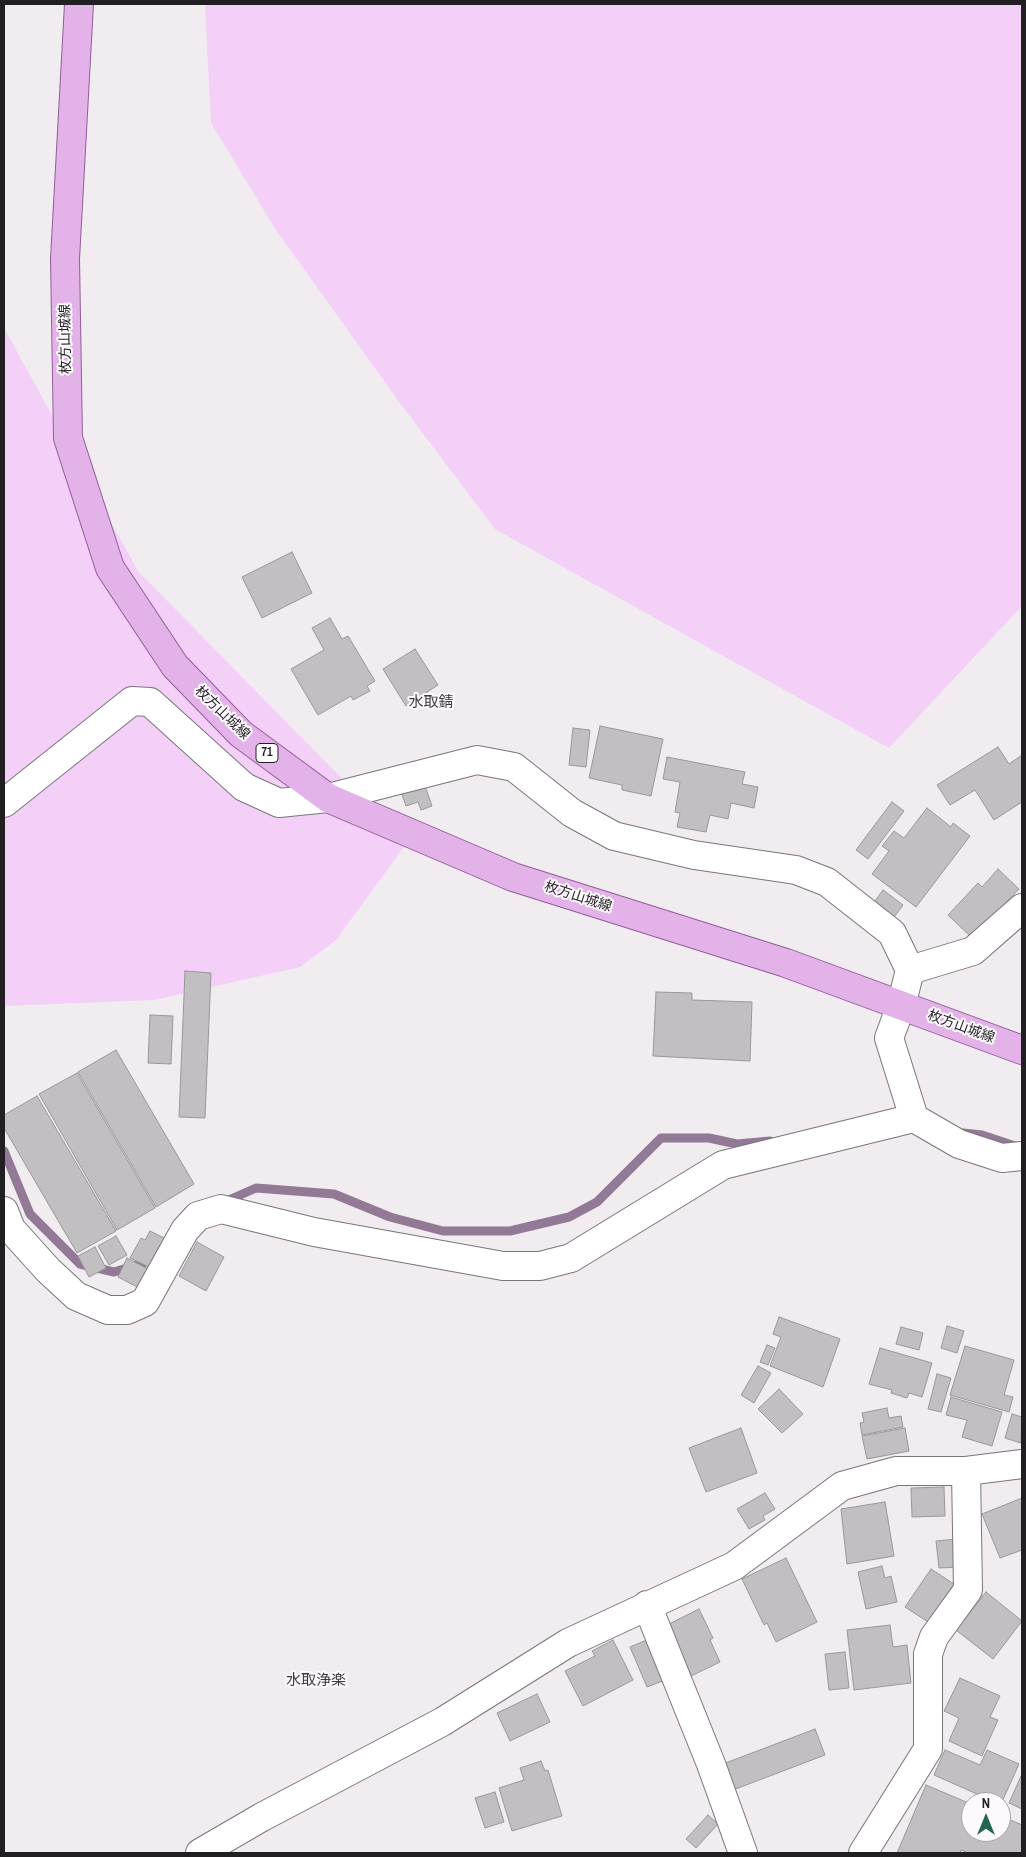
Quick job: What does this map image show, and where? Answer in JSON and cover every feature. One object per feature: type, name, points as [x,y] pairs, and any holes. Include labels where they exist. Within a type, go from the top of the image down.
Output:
[{"type":"main road","name":"枚方山城線","points":[[79,4],[65,259],[68,438],[110,568],[175,666],[241,734],[328,798],[513,877],[786,963],[1022,1050]]},
{"type":"street","points":[[4,803],[132,701],[150,702],[244,787],[279,803],[328,798],[477,760],[514,766],[572,813],[614,836],[694,855],[796,870],[827,882],[892,933],[910,970],[901,1006],[890,1038],[914,1118],[959,1144],[1002,1158],[1022,1156]]},
{"type":"street","points":[[910,970],[973,952],[1022,908]]},
{"type":"street","points":[[4,1211],[11,1229],[48,1270],[76,1296],[108,1310],[127,1310],[145,1302],[185,1230],[198,1216],[221,1209],[314,1232],[502,1266],[540,1266],[571,1258],[723,1165],[914,1118]]},
{"type":"street","points":[[200,1853],[262,1817],[442,1722],[568,1643],[646,1605],[734,1566],[842,1486],[896,1470],[966,1470],[1022,1464]]},
{"type":"street","points":[[862,1853],[928,1749],[928,1654],[934,1637],[968,1590],[966,1470]]},
{"type":"street","points":[[646,1605],[711,1764],[743,1853]]},
{"type":"shaded area","points":[[205,4],[1022,4],[1022,606],[889,748],[495,529],[397,399],[276,230],[211,123]]},
{"type":"shaded area","points":[[4,328],[138,571],[406,844],[336,940],[300,967],[154,1000],[4,1006]]},
{"type":"building","points":[[292,552],[312,593],[262,618],[242,577]]},
{"type":"building","points":[[330,618],[342,639],[348,636],[375,681],[367,686],[370,691],[353,700],[351,696],[318,715],[291,669],[324,650],[312,628]]},
{"type":"building","points":[[415,649],[438,685],[406,706],[383,669]]},
{"type":"building","points":[[600,726],[663,739],[651,796],[622,790],[622,785],[589,778]]},
{"type":"building","points":[[573,728],[590,730],[586,767],[569,765]]},
{"type":"building","points":[[998,747],[1009,764],[1022,755],[1022,802],[994,820],[975,790],[950,805],[937,785]]},
{"type":"building","points":[[667,757],[745,772],[742,784],[758,787],[754,808],[731,803],[728,819],[710,815],[706,832],[677,827],[680,813],[675,812],[680,782],[663,779]]},
{"type":"building","points":[[424,783],[432,806],[421,810],[418,802],[406,806],[401,792]]},
{"type":"building","points":[[892,802],[904,811],[868,859],[856,850]]},
{"type":"building","points":[[927,808],[951,827],[953,823],[970,836],[916,907],[872,874],[889,851],[882,846],[894,831],[904,838]]},
{"type":"building","points":[[998,869],[1019,889],[972,938],[948,915],[978,883],[982,887]]},
{"type":"building","points":[[883,890],[903,905],[892,920],[872,905]]},
{"type":"building","points":[[185,971],[211,973],[205,1118],[179,1117]]},
{"type":"building","points":[[656,992],[692,993],[692,1000],[752,1002],[750,1061],[653,1056]]},
{"type":"building","points":[[150,1015],[173,1016],[171,1064],[148,1063]]},
{"type":"building","points":[[116,1050],[194,1184],[156,1207],[78,1072]]},
{"type":"building","points":[[77,1073],[155,1208],[117,1230],[39,1094]]},
{"type":"building","points":[[37,1096],[116,1231],[77,1253],[4,1128],[4,1115]]},
{"type":"building","points":[[150,1231],[166,1239],[151,1268],[130,1258],[141,1238],[145,1240]]},
{"type":"building","points":[[116,1236],[127,1255],[109,1265],[98,1246]]},
{"type":"building","points":[[197,1242],[224,1257],[206,1291],[179,1276]]},
{"type":"building","points":[[95,1247],[106,1268],[89,1277],[78,1256]]},
{"type":"building","points":[[127,1258],[148,1269],[139,1288],[118,1277]]},
{"type":"building","points":[[779,1317],[840,1339],[823,1387],[770,1366],[781,1337],[773,1334]]},
{"type":"building","points":[[947,1326],[964,1331],[957,1353],[941,1348]]},
{"type":"building","points":[[901,1327],[923,1333],[919,1350],[896,1344]]},
{"type":"building","points":[[767,1345],[775,1348],[768,1365],[760,1362]]},
{"type":"building","points":[[965,1346],[1014,1360],[1004,1395],[1013,1397],[1009,1412],[950,1395]]},
{"type":"building","points":[[880,1348],[932,1363],[922,1397],[909,1393],[907,1398],[891,1393],[892,1390],[869,1384]]},
{"type":"building","points":[[758,1366],[771,1373],[754,1403],[741,1395]]},
{"type":"building","points":[[937,1374],[951,1378],[941,1412],[928,1409]]},
{"type":"building","points":[[779,1389],[803,1414],[782,1433],[758,1409]]},
{"type":"building","points":[[951,1397],[1002,1412],[992,1446],[962,1437],[967,1420],[946,1415]]},
{"type":"building","points":[[887,1408],[889,1418],[901,1416],[903,1427],[862,1435],[860,1423],[864,1422],[862,1413]]},
{"type":"building","points":[[1012,1414],[1022,1417],[1021,1443],[1005,1438]]},
{"type":"building","points":[[741,1428],[757,1473],[706,1492],[689,1448]]},
{"type":"building","points":[[905,1428],[909,1451],[867,1459],[862,1436]]},
{"type":"building","points":[[944,1487],[945,1516],[912,1517],[911,1488]]},
{"type":"building","points":[[765,1493],[775,1509],[763,1516],[765,1520],[749,1529],[737,1509]]},
{"type":"building","points":[[1022,1498],[1022,1550],[1000,1558],[982,1514]]},
{"type":"building","points":[[885,1502],[894,1556],[847,1564],[841,1509]]},
{"type":"building","points":[[957,1539],[959,1567],[939,1568],[936,1541]]},
{"type":"building","points":[[786,1558],[817,1622],[776,1642],[767,1623],[764,1625],[742,1579]]},
{"type":"building","points":[[882,1566],[885,1578],[891,1576],[897,1602],[866,1609],[858,1572]]},
{"type":"building","points":[[931,1569],[954,1584],[928,1622],[905,1607]]},
{"type":"building","points":[[986,1592],[1022,1621],[993,1659],[956,1630]]},
{"type":"building","points":[[699,1609],[713,1638],[710,1640],[720,1662],[691,1676],[667,1625]]},
{"type":"building","points":[[890,1625],[893,1647],[907,1645],[911,1683],[854,1690],[847,1630]]},
{"type":"building","points":[[649,1639],[665,1680],[647,1687],[630,1647]]},
{"type":"building","points":[[613,1640],[633,1680],[583,1706],[565,1671],[595,1656],[592,1651]]},
{"type":"building","points":[[845,1652],[849,1688],[829,1690],[825,1654]]},
{"type":"building","points":[[960,1678],[1000,1696],[990,1717],[998,1720],[982,1756],[949,1741],[959,1718],[944,1711]]},
{"type":"building","points":[[537,1694],[550,1722],[510,1741],[497,1713]]},
{"type":"building","points":[[815,1729],[825,1755],[733,1790],[723,1764]]},
{"type":"building","points":[[945,1750],[980,1765],[987,1750],[1019,1764],[1006,1792],[972,1792],[934,1775]]},
{"type":"building","points":[[541,1761],[545,1771],[548,1770],[562,1816],[512,1831],[499,1788],[524,1780],[520,1768]]},
{"type":"building","points":[[1022,1774],[1022,1809],[1011,1804],[1011,1799]]},
{"type":"building","points":[[926,1785],[961,1800],[961,1842],[1011,1842],[1011,1820],[1022,1825],[1022,1853],[969,1853],[961,1850],[960,1853],[897,1853]]},
{"type":"building","points":[[495,1792],[504,1822],[485,1828],[475,1798]]},
{"type":"building","points":[[708,1815],[718,1824],[696,1848],[686,1839]]},
{"type":"waterway","points":[[963,1133],[982,1135],[1018,1147]]},
{"type":"waterway","points":[[222,1203],[256,1188],[334,1194],[390,1217],[443,1231],[510,1231],[569,1217],[597,1202],[661,1138],[709,1138],[737,1144],[770,1141]]},
{"type":"waterway","points":[[4,1151],[30,1214],[80,1264],[114,1272],[153,1260]]},
{"type":"district","name":"水取錆","points":[[431,703]]},
{"type":"district","name":"水取浄楽","points":[[316,1681]]}]
